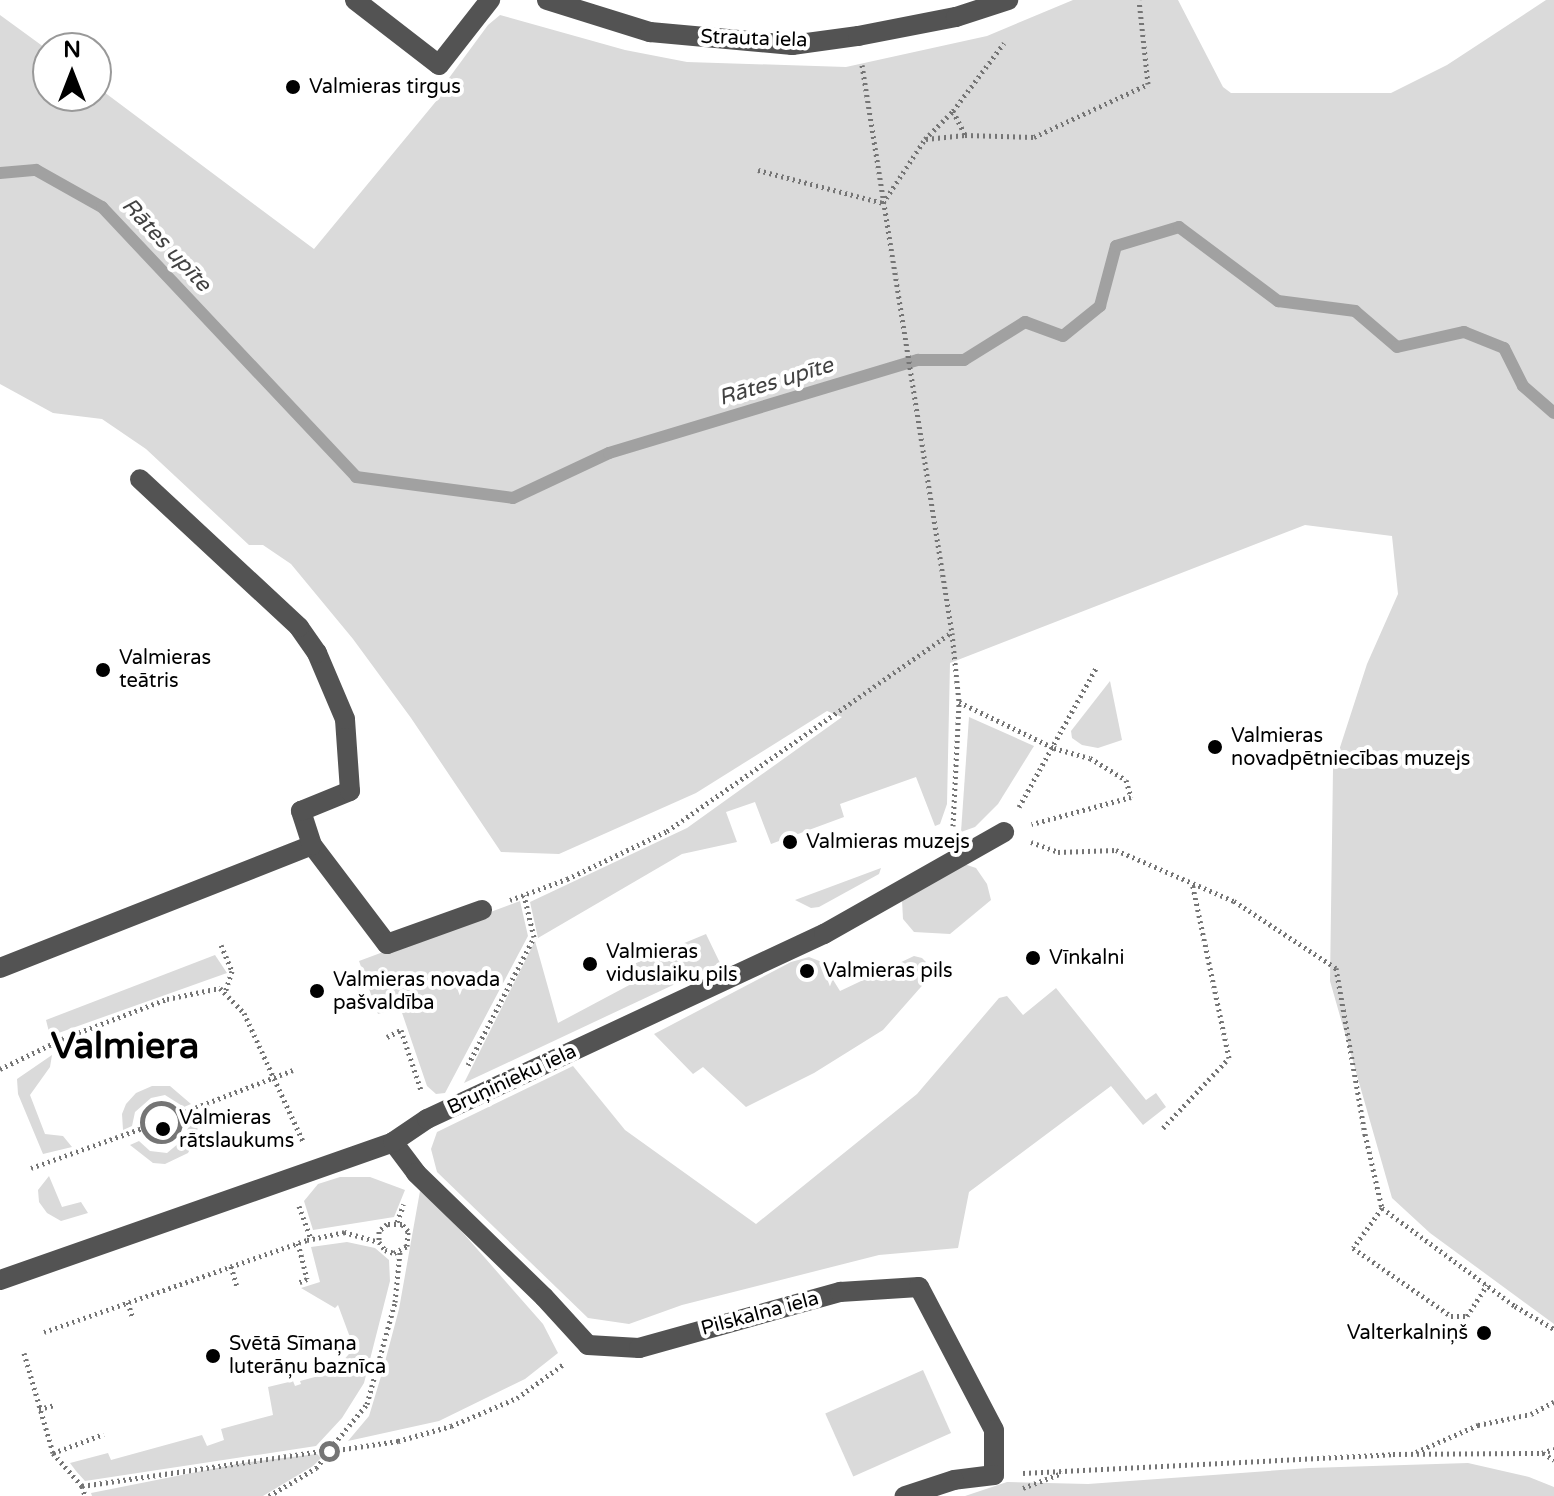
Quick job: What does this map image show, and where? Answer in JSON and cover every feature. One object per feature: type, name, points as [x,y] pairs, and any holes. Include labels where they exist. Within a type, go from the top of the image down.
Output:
[{"type":"street","points":[[355,0],[439,65],[490,0]]},
{"type":"street","name":"Strauta iela","points":[[547,0],[650,32],[792,45],[858,36],[950,8],[1008,0]]},
{"type":"street","points":[[140,479],[299,627],[317,653],[345,719],[350,791],[301,811],[312,845],[387,944],[482,910]]},
{"type":"street","name":"Bruņinieku iela","points":[[0,1280],[393,1142],[437,1114],[824,934],[1004,832]]},
{"type":"street","points":[[0,968],[312,845]]},
{"type":"street","points":[[393,1142],[416,1173],[544,1297],[588,1345]]},
{"type":"street","name":"Pilskalna iela","points":[[588,1345],[639,1348],[840,1292],[919,1287],[994,1430],[994,1475]]},
{"type":"street","points":[[905,1496],[954,1480],[994,1475]]},
{"type":"path","points":[[925,139],[965,135],[1034,137],[1148,84],[1139,0]]},
{"type":"path","points":[[858,36],[952,633],[959,702],[952,861]]},
{"type":"path","points":[[883,203],[925,139],[953,111],[1004,43]]},
{"type":"path","points":[[953,111],[965,135]]},
{"type":"path","points":[[758,170],[883,203]]},
{"type":"path","points":[[513,899],[567,879],[667,831],[952,633]]},
{"type":"path","points":[[1004,832],[1054,748],[1096,668]]},
{"type":"path","points":[[959,702],[1054,748],[1110,768],[1126,780],[1131,797],[1004,832]]},
{"type":"path","points":[[1004,832],[1058,852],[1116,850],[1234,901],[1336,968],[1365,1134],[1382,1208],[1487,1285],[1554,1329]]},
{"type":"path","points":[[1163,1128],[1229,1058],[1192,882]]},
{"type":"path","points":[[437,1114],[534,937],[524,895]]},
{"type":"path","points":[[221,945],[232,971],[225,992]]},
{"type":"path","points":[[0,1069],[62,1039],[167,999],[220,988],[244,1013],[316,1168]]},
{"type":"path","points":[[387,1037],[401,1030],[437,1114]]},
{"type":"path","points":[[179,1114],[293,1070]]},
{"type":"path","points":[[164,1102],[179,1114],[181,1124],[168,1140],[148,1137],[143,1128],[146,1109],[154,1104],[164,1102]]},
{"type":"path","points":[[31,1168],[143,1128]]},
{"type":"path","points":[[1382,1208],[1353,1248],[1451,1316],[1467,1316]]},
{"type":"path","points":[[324,1458],[332,1459],[336,1447],[367,1404],[395,1302],[400,1252],[407,1246],[410,1236],[402,1224],[391,1222],[382,1227],[379,1242]]},
{"type":"path","points":[[44,1332],[298,1243],[344,1232],[379,1242],[385,1250],[400,1252]]},
{"type":"path","points":[[298,1243],[307,1279],[300,1282]]},
{"type":"path","points":[[231,1266],[237,1287]]},
{"type":"path","points":[[1467,1316],[1487,1285]]},
{"type":"path","points":[[128,1302],[132,1316]]},
{"type":"path","points":[[1467,1316],[1472,1322]]},
{"type":"path","points":[[82,1486],[321,1451],[327,1443],[336,1447],[398,1441],[451,1426],[517,1398],[588,1345]]},
{"type":"path","points":[[24,1353],[53,1453],[82,1486],[85,1496]]},
{"type":"path","points":[[1411,1454],[1478,1425],[1531,1414],[1554,1402]]},
{"type":"path","points":[[39,1409],[55,1405]]},
{"type":"path","points":[[53,1453],[104,1434]]},
{"type":"path","points":[[994,1475],[1411,1454],[1542,1453],[1554,1449]]},
{"type":"path","points":[[321,1451],[324,1458]]},
{"type":"path","points":[[1542,1453],[1554,1460]]},
{"type":"path","points":[[269,1496],[316,1468],[324,1458]]},
{"type":"path","points":[[1013,1491],[1071,1470]]},
{"type":"shaded area","points":[[1073,0],[1178,0],[1223,87],[1231,93],[1391,93],[1447,65],[1546,0],[1554,0],[1554,1324],[1430,1233],[1392,1198],[1330,981],[1333,769],[1367,664],[1398,594],[1392,536],[1305,525],[950,663],[947,804],[940,824],[935,826],[916,777],[840,804],[844,817],[771,844],[755,802],[726,812],[737,842],[682,854],[538,938],[530,902],[687,828],[842,717],[827,711],[696,793],[559,854],[501,852],[411,718],[353,639],[291,564],[263,545],[249,545],[146,449],[102,419],[53,413],[0,384],[0,15],[32,38],[32,112],[112,112],[112,98],[314,249],[447,88],[449,78],[488,25],[500,15],[625,50],[687,62],[846,67],[987,36]]},
{"type":"shaded area","points":[[1110,681],[1122,740],[1098,748],[1082,745],[1072,738],[1071,731]]},
{"type":"shaded area","points":[[969,717],[1034,746],[998,804],[975,827],[961,832]]},
{"type":"shaded area","points":[[964,864],[976,868],[987,884],[991,900],[950,934],[914,932],[903,919],[902,900]]},
{"type":"shaded area","points":[[881,868],[879,874],[819,907],[811,908],[795,900]]},
{"type":"shaded area","points":[[520,901],[528,936],[445,1093],[436,1094],[427,1086],[400,1007],[378,1014],[359,961]]},
{"type":"shaded area","points":[[706,934],[720,963],[464,1083],[535,941],[558,1023],[635,982],[629,966]]},
{"type":"shaded area","points":[[215,955],[227,973],[50,1036],[46,1020]]},
{"type":"shaded area","points":[[914,956],[922,958],[935,971],[883,1030],[814,1073],[746,1107],[703,1067],[693,1074],[654,1034],[791,962],[809,957],[822,962],[840,991]]},
{"type":"shaded area","points":[[1056,988],[1146,1100],[1156,1093],[1166,1107],[1143,1125],[1111,1086],[969,1192],[958,1248],[879,1255],[682,1305],[629,1324],[588,1318],[437,1172],[431,1149],[437,1132],[573,1066],[625,1130],[756,1224],[917,1094],[999,998],[1007,996],[1023,1015]]},
{"type":"shaded area","points":[[52,1055],[50,1067],[30,1095],[45,1134],[63,1136],[72,1147],[43,1154],[18,1094],[17,1079]]},
{"type":"shaded area","points":[[152,1086],[170,1086],[191,1104],[184,1107],[165,1095],[151,1098],[135,1112],[132,1126],[123,1130],[122,1114],[126,1104],[136,1093]]},
{"type":"shaded area","points":[[198,1119],[197,1136],[188,1153],[165,1164],[153,1163],[130,1145],[139,1141],[150,1151],[167,1153],[185,1138],[189,1121]]},
{"type":"shaded area","points":[[49,1176],[62,1207],[81,1202],[88,1213],[61,1221],[47,1213],[39,1202],[38,1190]]},
{"type":"shaded area","points":[[340,1177],[370,1177],[405,1190],[394,1217],[313,1230],[304,1201],[318,1184]]},
{"type":"shaded area","points":[[420,1191],[449,1217],[543,1324],[558,1353],[525,1379],[439,1421],[348,1441],[369,1416],[382,1373],[399,1309]]},
{"type":"shaded area","points":[[347,1242],[375,1248],[389,1260],[390,1281],[364,1383],[342,1418],[316,1446],[85,1481],[76,1471],[70,1463],[108,1453],[111,1460],[202,1435],[207,1446],[224,1440],[221,1429],[273,1415],[268,1387],[293,1381],[295,1386],[301,1384],[300,1381],[326,1374],[329,1377],[355,1347],[355,1341],[351,1340],[338,1305],[335,1308],[301,1288],[320,1282],[311,1247]]},
{"type":"shaded area","points":[[923,1370],[951,1433],[853,1477],[825,1414]]},
{"type":"shaded area","points":[[317,1454],[321,1458],[313,1466],[263,1496],[92,1496],[91,1493],[242,1463]]},
{"type":"shaded area","points":[[1468,1463],[1529,1477],[1554,1487],[1554,1496],[965,1496],[1007,1482],[1088,1484],[1309,1468]]},
{"type":"waterway","name":"Rātes upīte","points":[[0,173],[36,170],[102,207],[356,477],[513,498],[609,453],[918,360],[964,360],[1025,322],[1063,336],[1100,306],[1116,246],[1179,227],[1278,301],[1355,311],[1397,347],[1464,332],[1504,348],[1523,386],[1554,413]]},
{"type":"place","name":"Valmieras tirgus","points":[[293,87]]},
{"type":"place","name":"Valmieras teātris","points":[[103,670]]},
{"type":"place","name":"Valmieras novadpētniecības muzejs","points":[[1215,747]]},
{"type":"place","name":"Valmieras muzejs","points":[[790,842]]},
{"type":"place","name":"Vīnkalni","points":[[1033,958]]},
{"type":"place","name":"Valmieras viduslaiku pils","points":[[590,964]]},
{"type":"place","name":"Valmieras pils","points":[[807,971]]},
{"type":"place","name":"Valmieras novada pašvaldība","points":[[317,991]]},
{"type":"place","name":"Valmieras rātslaukums","points":[[163,1129]]},
{"type":"place","name":"Valterkalniņš","points":[[1484,1333]]},
{"type":"place","name":"Svētā Sīmaņa luterāņu baznīca","points":[[213,1356]]},
{"type":"district","name":"Valmiera","points":[[125,1047]]}]
